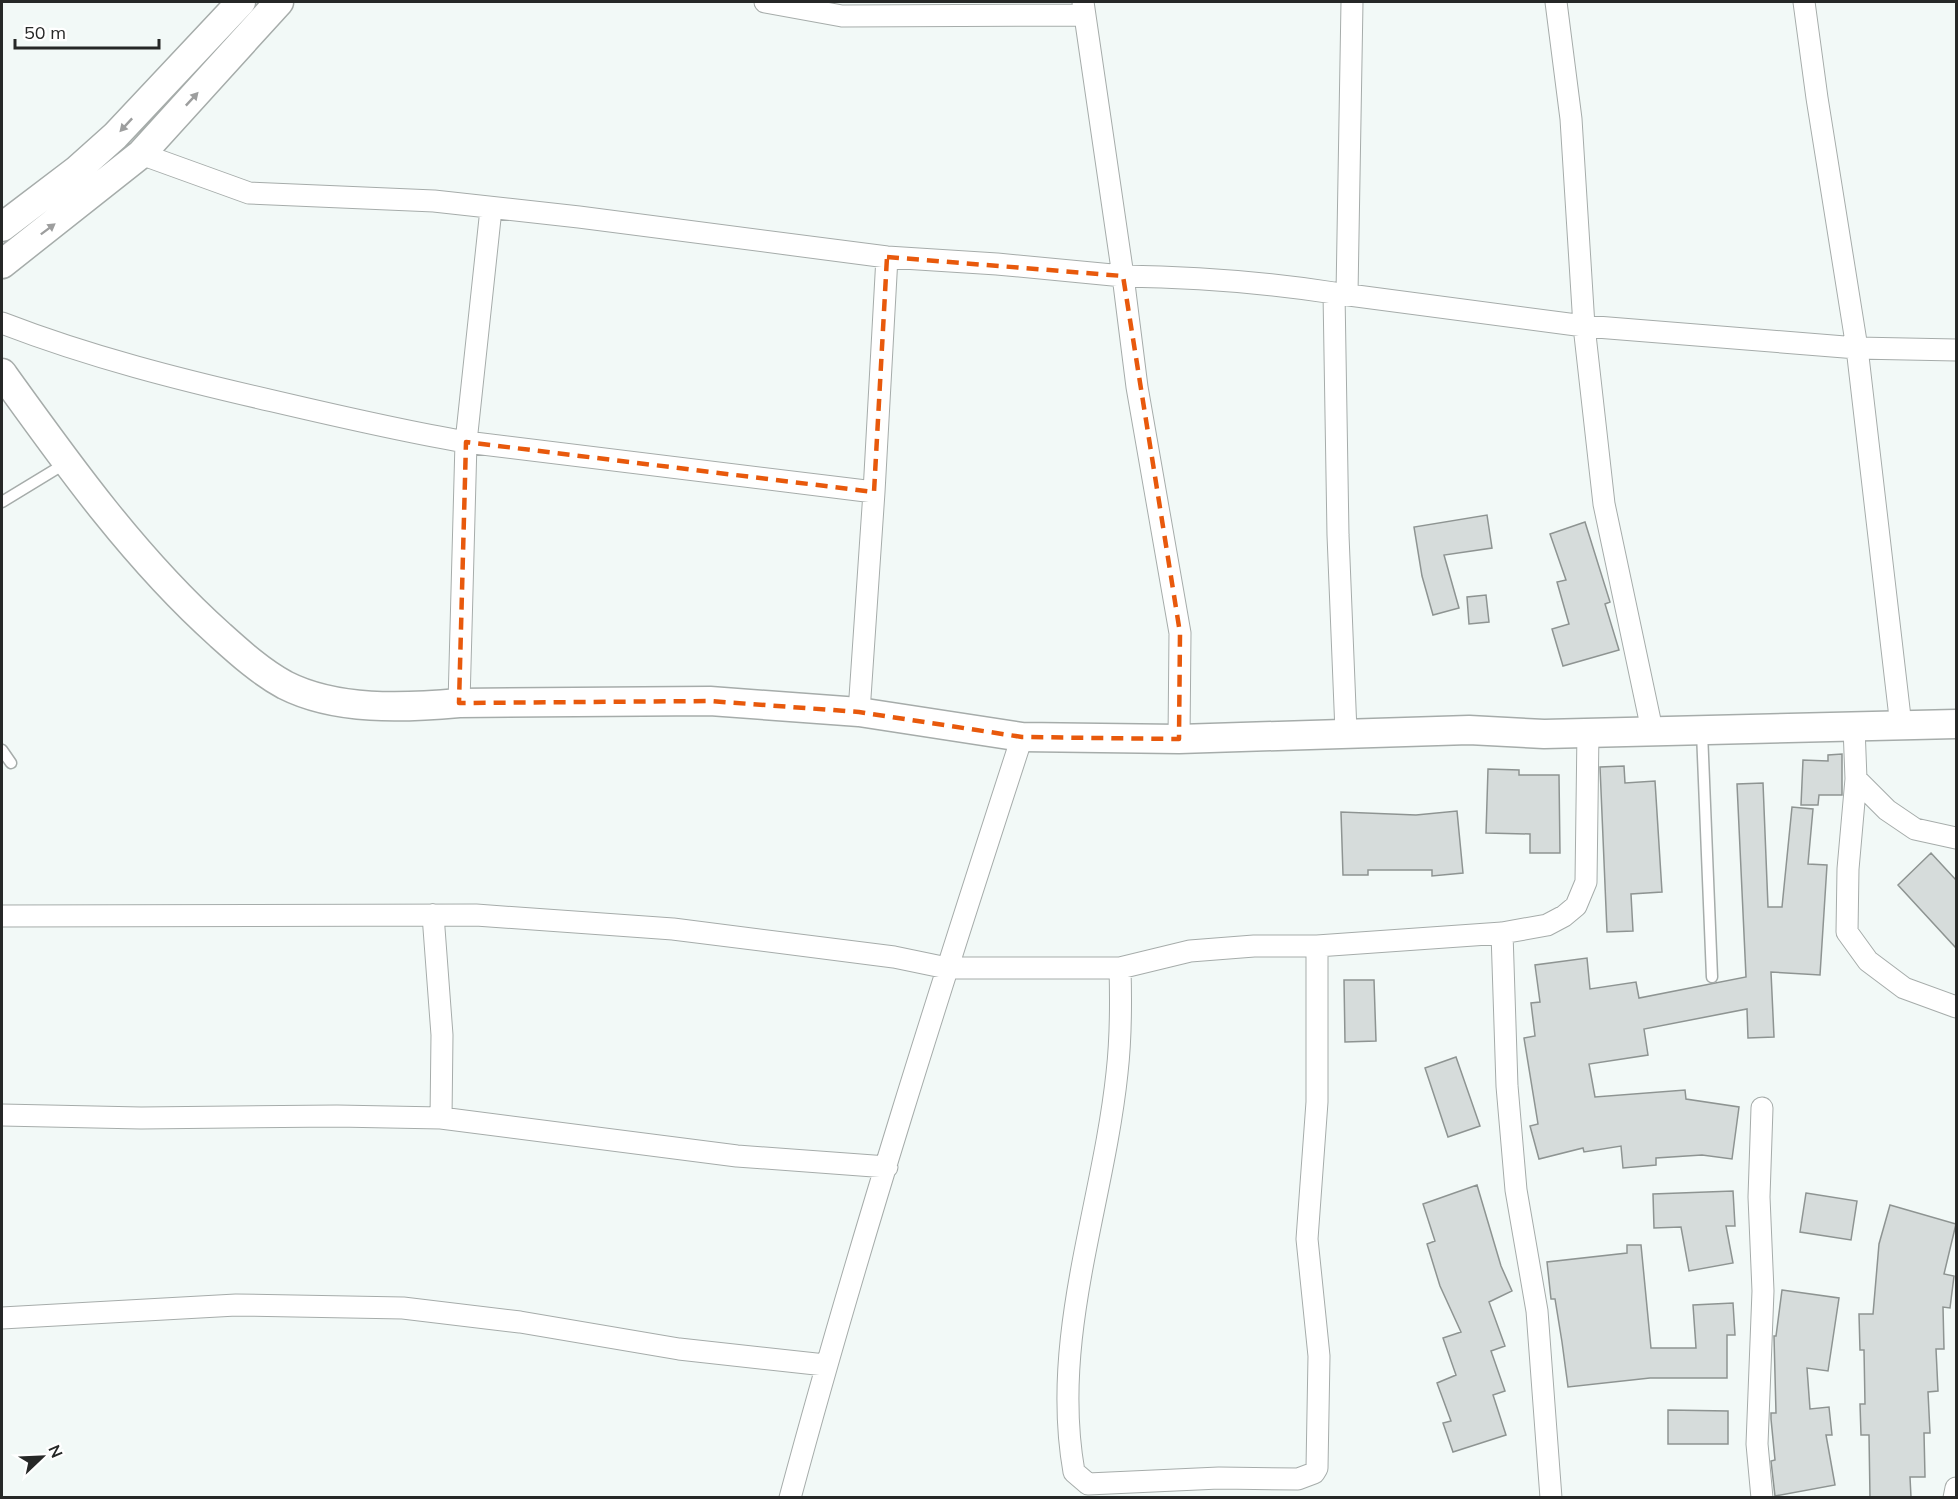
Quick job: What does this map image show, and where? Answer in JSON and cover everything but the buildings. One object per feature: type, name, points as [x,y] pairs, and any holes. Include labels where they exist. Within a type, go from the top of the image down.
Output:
[{"type":"street","points":[[765,2],[842,16],[1083,8],[1137,387],[1180,633],[1179,740]]},
{"type":"street","points":[[1346,732],[1338,535],[1340,293],[1352,2]]},
{"type":"street","points":[[1557,2],[1571,119],[1584,326],[1604,504],[1652,730]]},
{"type":"street","points":[[1804,2],[1857,348],[1901,726]]},
{"type":"street","points":[[2,227],[77,170],[115,136],[238,3]]},
{"type":"street","points":[[2,264],[141,154],[270,12]]},
{"type":"street","points":[[141,154],[249,193],[434,201],[579,217],[887,257],[997,264],[1123,276],[1210,277],[1273,283],[1584,326],[1857,348],[1956,350]]},
{"type":"street","points":[[459,703],[466,442],[491,209]]},
{"type":"street","points":[[859,712],[887,257]]},
{"type":"street","points":[[2,322],[64,347],[201,386],[402,431],[466,442],[874,492]]},
{"type":"street","points":[[2,373],[66,462],[185,604],[244,656],[285,685],[330,700],[363,704],[427,706],[459,703],[710,701],[859,712],[1022,737],[1179,740],[1469,729],[1544,734],[1588,730],[1956,724]]},
{"type":"street","points":[[1854,727],[1856,779],[1848,869],[1847,932],[1868,961],[1904,988],[1956,1007]]},
{"type":"street","points":[[2,916],[476,915],[673,929],[894,957],[947,968],[1120,968],[1190,951],[1254,946],[1317,946],[1502,933],[1547,925],[1576,906],[1586,882],[1588,730]]},
{"type":"street","points":[[790,1497],[825,1365],[947,968],[1022,737]]},
{"type":"street","points":[[1856,779],[1887,810],[1915,828],[1956,838]]},
{"type":"street","points":[[433,915],[442,1035],[441,1118]]},
{"type":"street","points":[[1502,933],[1508,1086],[1515,1179],[1537,1311],[1551,1497]]},
{"type":"street","points":[[1120,968],[1117,1073],[1082,1263],[1066,1380],[1067,1434],[1074,1472],[1088,1484],[1219,1478],[1298,1479],[1314,1473],[1318,1444],[1319,1356],[1307,1239],[1317,1102],[1317,946]]},
{"type":"street","points":[[1762,1108],[1759,1197],[1763,1291],[1757,1444],[1762,1497]]},
{"type":"street","points":[[2,1115],[141,1118],[337,1116],[441,1118],[737,1156],[886,1167]]},
{"type":"street","points":[[2,1318],[236,1305],[403,1308],[520,1322],[679,1349],[825,1365]]},
{"type":"street","points":[[1954,1497],[1956,1488]]},
{"type":"lane","points":[[2,502],[66,462]]},
{"type":"lane","points":[[1702,729],[1712,977]]},
{"type":"lane","points":[[2,750],[11,763]]},
{"type":"highlighted area","points":[[887,257],[1123,276],[1180,633],[1179,739],[1022,737],[859,712],[710,701],[459,703],[466,442],[874,492]]}]
